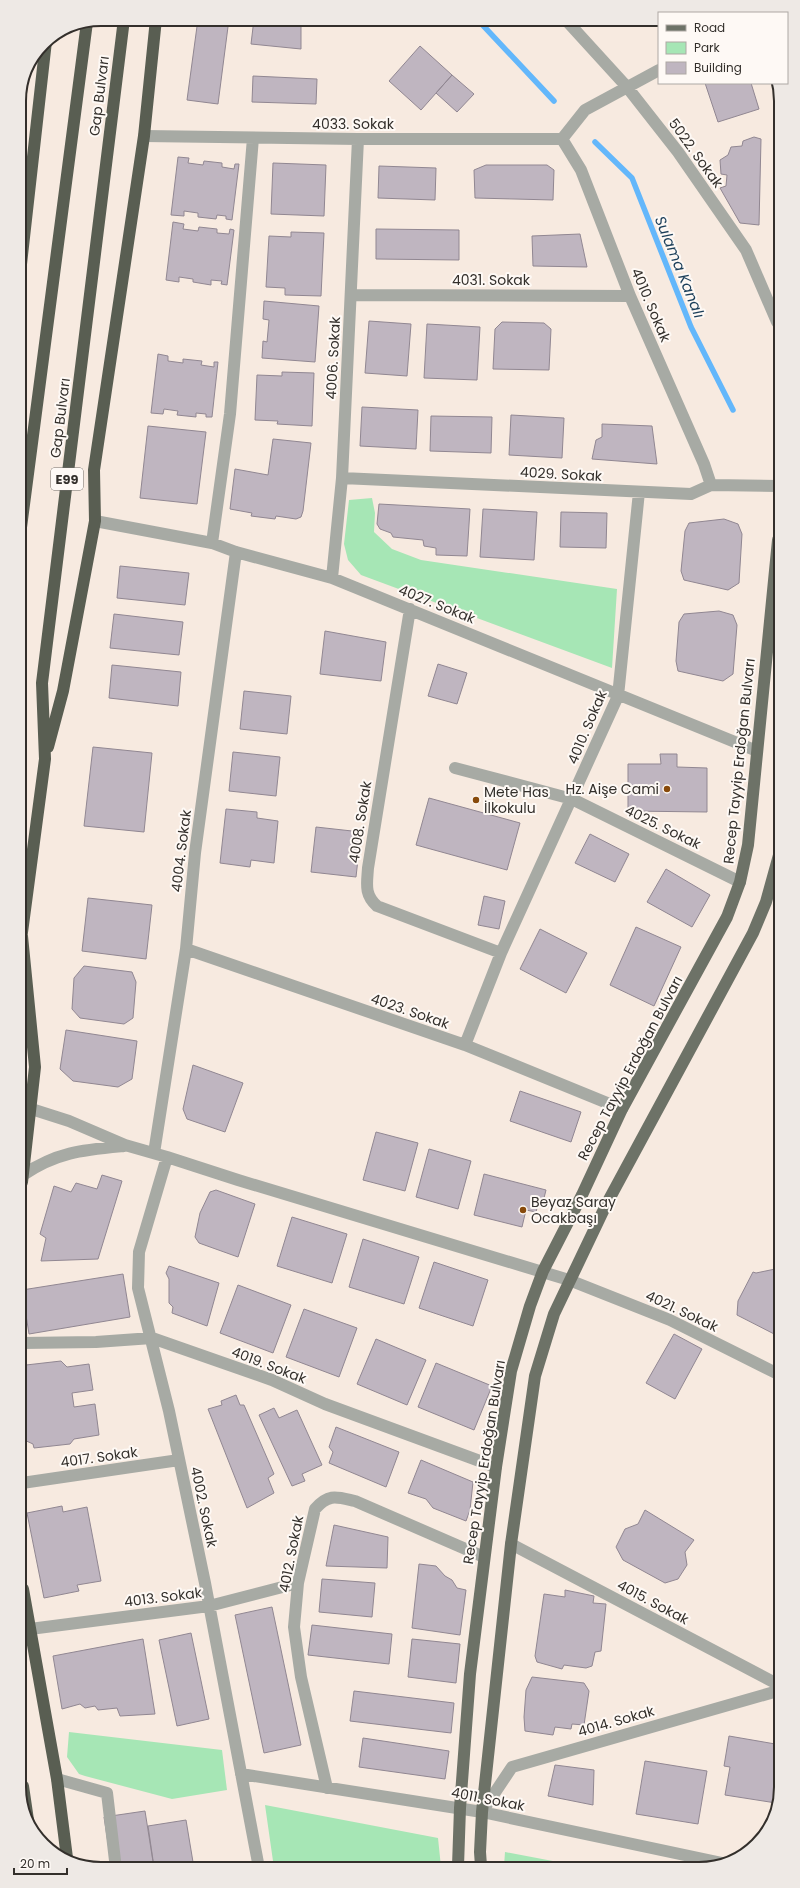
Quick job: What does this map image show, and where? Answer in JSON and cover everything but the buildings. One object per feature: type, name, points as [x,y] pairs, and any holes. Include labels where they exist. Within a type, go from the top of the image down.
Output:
[{"type":"highway","name":"Gap Bulvarı","points":[[26,907],[45,759],[42,683],[123,26]]},
{"type":"highway","points":[[45,759],[63,691],[95,521],[94,470],[144,136],[155,26]]},
{"type":"highway","name":"Gap Bulvarı","points":[[26,489],[86,27]]},
{"type":"highway","points":[[26,219],[45,51]]},
{"type":"highway","name":"Gap Bulvarı","points":[[26,978],[35,1067],[26,1107]]},
{"type":"highway","points":[[26,1606],[57,1779],[66,1853]]},
{"type":"main road","name":"Recep Tayyip Erdoğan Bulvarı","points":[[458,1862],[460,1808],[470,1674],[496,1467],[511,1371],[530,1306],[543,1271],[582,1195],[622,1109],[727,917],[740,882],[748,844],[774,580]]},
{"type":"main road","points":[[481,1862],[482,1812],[511,1544],[535,1376],[554,1314],[569,1280],[609,1198],[753,933],[766,902],[774,873]]},
{"type":"street","name":"5022. Sokak","points":[[571,26],[627,87],[678,152],[746,250],[774,315]]},
{"type":"street","points":[[562,139],[585,110],[658,71]]},
{"type":"street","name":"4033. Sokak","points":[[144,136],[358,139],[562,139]]},
{"type":"street","points":[[212,543],[230,414],[253,138]]},
{"type":"street","name":"4006. Sokak","points":[[332,578],[342,478],[358,139]]},
{"type":"street","name":"4010. Sokak","points":[[562,139],[581,170],[630,296],[704,464],[711,485]]},
{"type":"street","name":"4031. Sokak","points":[[351,294],[630,296]]},
{"type":"street","name":"4029. Sokak","points":[[342,478],[691,494],[711,485],[774,486]]},
{"type":"street","name":"4010. Sokak","points":[[465,1045],[502,953],[618,696],[639,492]]},
{"type":"street","name":"4027. Sokak","points":[[95,521],[212,543],[236,552],[332,578],[618,696],[757,751]]},
{"type":"street","name":"4004. Sokak","points":[[154,1153],[186,949],[196,845],[236,552]]},
{"type":"street","name":"4008. Sokak","points":[[410,609],[368,868],[367,886],[369,899],[377,906],[502,953]]},
{"type":"street","name":"4025. Sokak","points":[[455,768],[572,799],[740,882]]},
{"type":"street","name":"4023. Sokak","points":[[186,949],[465,1045],[622,1109]]},
{"type":"street","points":[[26,1107],[69,1121],[125,1145]]},
{"type":"street","points":[[26,1175],[36,1166],[58,1156],[78,1150],[125,1145]]},
{"type":"street","name":"4021. Sokak","points":[[125,1145],[167,1156],[238,1180],[569,1280],[670,1320],[774,1372]]},
{"type":"street","name":"4002. Sokak","points":[[167,1156],[139,1252],[138,1288],[152,1338],[179,1460],[209,1606],[258,1862]]},
{"type":"street","name":"4019. Sokak","points":[[26,1343],[96,1342],[152,1338],[272,1380],[324,1404],[496,1467]]},
{"type":"street","name":"4017. Sokak","points":[[26,1482],[179,1460]]},
{"type":"street","name":"4012. Sokak","points":[[327,1788],[301,1677],[294,1627],[298,1583],[316,1509],[322,1500],[333,1496],[355,1501],[484,1557]]},
{"type":"street","name":"4015. Sokak","points":[[511,1544],[774,1682]]},
{"type":"street","name":"4013. Sokak","points":[[30,1629],[209,1606],[298,1583]]},
{"type":"street","name":"4014. Sokak","points":[[482,1812],[512,1767],[774,1692]]},
{"type":"street","name":"4011. Sokak","points":[[241,1774],[482,1812],[713,1861]]},
{"type":"street","points":[[57,1779],[106,1793],[115,1862]]},
{"type":"green space","points":[[372,498],[375,513],[374,532],[392,549],[421,560],[617,589],[612,668],[361,575],[348,560],[344,544],[349,500]]},
{"type":"green space","points":[[69,1732],[222,1750],[227,1790],[172,1799],[79,1774],[67,1757]]},
{"type":"green space","points":[[265,1805],[438,1838],[440,1862],[273,1862]]},
{"type":"green space","points":[[505,1852],[558,1862],[504,1862]]},
{"type":"waterway","name":"Sulama Kanalı","points":[[484,26],[554,101]]},
{"type":"waterway","name":"Sulama Kanalı","points":[[595,142],[632,178],[691,327],[733,410]]},
{"type":"place","name":"Hz. Aişe Cami","points":[[667,789]]},
{"type":"place","name":"Mete Has İlkokulu","points":[[476,800]]},
{"type":"place","name":"Beyaz Saray Ocakbaşı","points":[[523,1210]]}]
